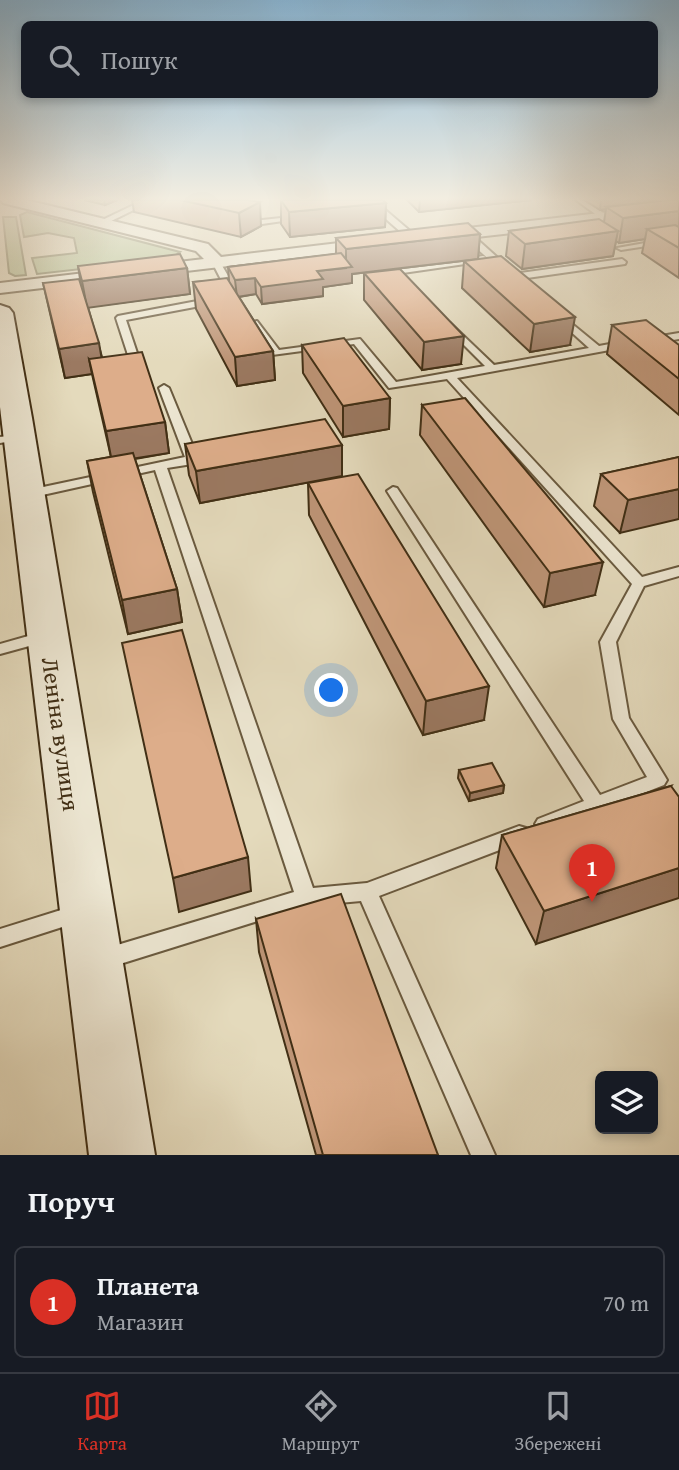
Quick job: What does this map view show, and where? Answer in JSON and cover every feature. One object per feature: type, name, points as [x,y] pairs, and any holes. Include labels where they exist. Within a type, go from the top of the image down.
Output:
[{"type":"street","points":[[208,254],[216,262]]},
{"type":"street","points":[[0,288],[286,254]]},
{"type":"street","name":"Леніна вулиця","points":[[0,313],[10,439],[29,494],[92,962],[122,1155]]},
{"type":"lane","points":[[488,254],[524,286]]},
{"type":"lane","points":[[372,274],[492,258]]},
{"type":"lane","points":[[216,262],[235,297],[276,353],[357,341],[393,386],[679,336]]},
{"type":"lane","points":[[513,276],[622,262]]},
{"type":"lane","points":[[394,271],[404,281]]},
{"type":"lane","points":[[133,356],[121,318],[235,297]]},
{"type":"lane","points":[[555,313],[597,349]]},
{"type":"lane","points":[[443,320],[492,368]]},
{"type":"lane","points":[[653,340],[670,353]]},
{"type":"lane","points":[[450,376],[639,583]]},
{"type":"lane","points":[[164,388],[193,461]]},
{"type":"lane","points":[[29,494],[160,465],[219,456]]},
{"type":"lane","points":[[160,465],[306,897]]},
{"type":"lane","points":[[393,491],[596,804]]},
{"type":"lane","points":[[92,962],[306,897],[367,892],[658,780],[621,719],[608,642],[639,583],[679,571]]},
{"type":"lane","points":[[0,649],[48,635]]},
{"type":"lane","points":[[367,892],[483,1155]]},
{"type":"lane","points":[[0,938],[85,912]]},
{"type":"green space","points":[[7,254],[22,254],[26,275],[15,276],[9,273]]},
{"type":"green space","points":[[69,254],[177,254],[170,259],[37,274],[32,258]]},
{"type":"building","points":[[180,254],[187,268],[82,281],[78,266]]},
{"type":"building","points":[[342,254],[352,267],[317,271],[323,279],[261,287],[255,278],[235,280],[228,267]]},
{"type":"building","points":[[501,256],[575,317],[534,324],[464,261]]},
{"type":"building","points":[[400,269],[464,336],[424,342],[364,273]]},
{"type":"building","points":[[227,278],[273,351],[235,357],[193,282]]},
{"type":"building","points":[[79,279],[99,343],[59,349],[43,283]]},
{"type":"building","points":[[646,320],[679,345],[679,379],[612,325]]},
{"type":"building","points":[[344,338],[390,398],[343,406],[302,345]]},
{"type":"building","points":[[142,352],[165,422],[106,431],[89,359]]},
{"type":"building","points":[[465,398],[603,562],[550,573],[422,405]]},
{"type":"building","points":[[325,419],[342,445],[196,471],[185,444]]},
{"type":"building","points":[[133,453],[177,589],[122,600],[87,461]]},
{"type":"building","points":[[679,457],[679,489],[628,500],[601,474]]},
{"type":"building","points":[[358,474],[489,686],[426,701],[308,483]]},
{"type":"building","points":[[182,630],[248,857],[173,878],[122,643]]},
{"type":"building","points":[[492,763],[504,785],[470,793],[459,770]]},
{"type":"building","points":[[671,786],[679,797],[679,868],[544,911],[502,835]]},
{"type":"building","points":[[341,894],[438,1155],[323,1155],[256,919]]},
{"type":"place","name":"Планета","points":[[592,902]]}]
